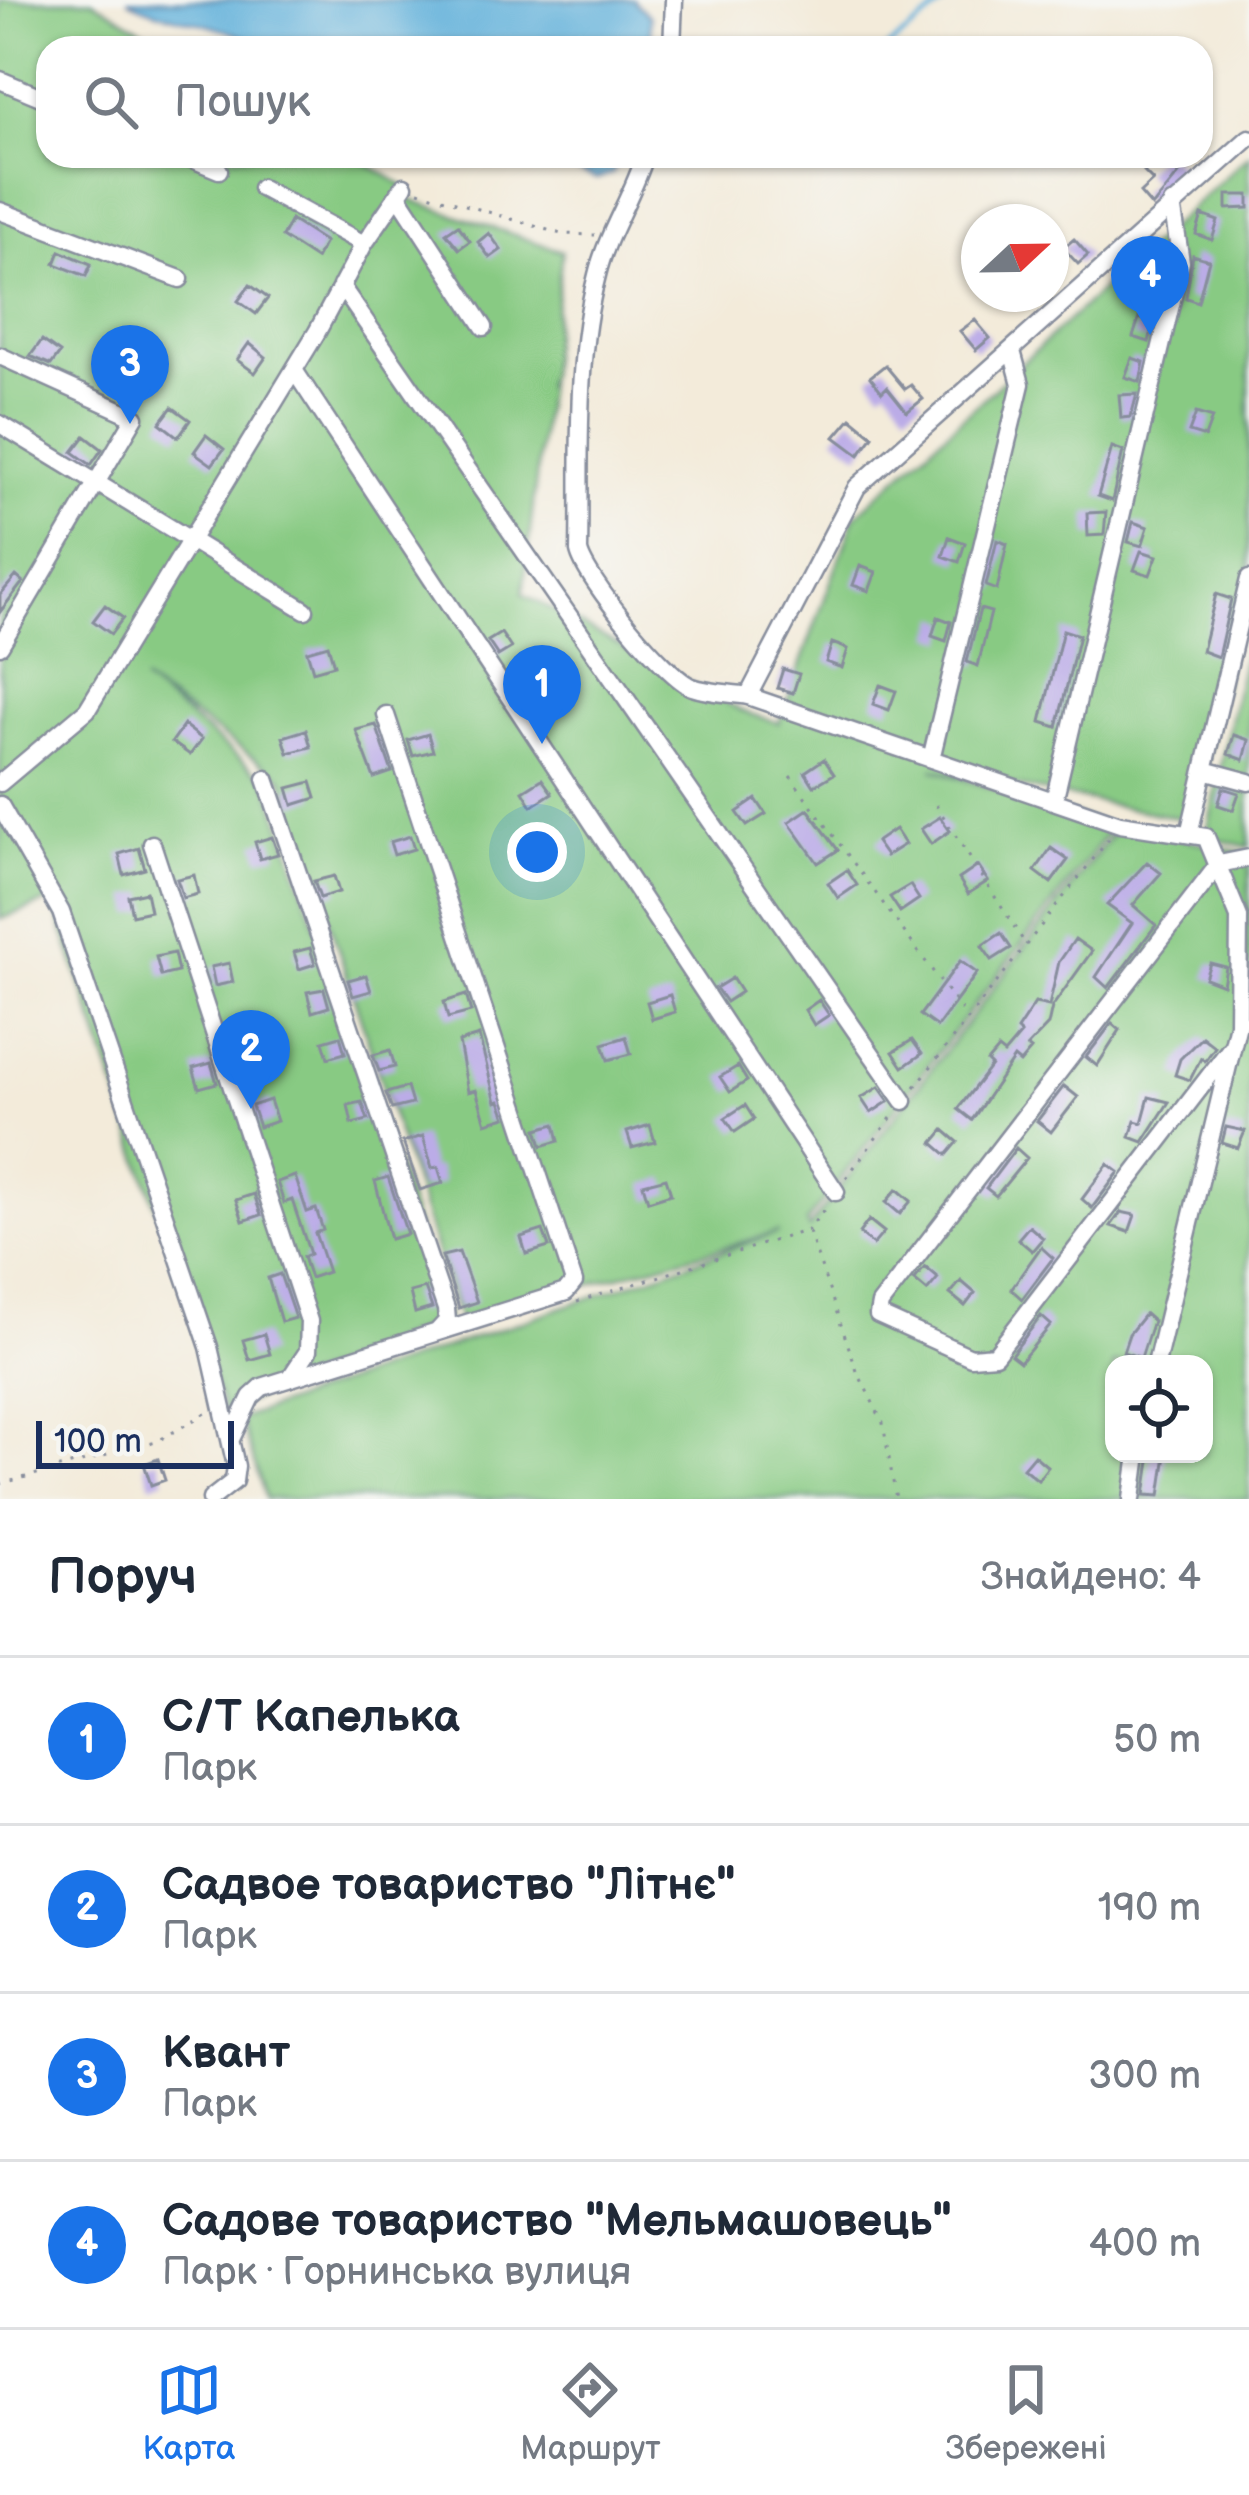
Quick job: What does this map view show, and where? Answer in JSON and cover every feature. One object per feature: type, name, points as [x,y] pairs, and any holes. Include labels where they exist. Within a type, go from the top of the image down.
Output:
[{"type":"street","points":[[672,36],[674,0]]},
{"type":"street","points":[[0,80],[36,95]]},
{"type":"street","points":[[748,696],[857,487],[1249,138]]},
{"type":"street","points":[[214,168],[219,170]]},
{"type":"street","points":[[641,168],[629,206],[609,235],[583,350],[583,571],[689,687],[748,696],[1120,824],[1206,837],[1219,864],[1241,934],[1234,1043],[1158,1355]]},
{"type":"street","points":[[261,188],[364,244]]},
{"type":"street","points":[[0,783],[87,710],[294,370],[364,244],[401,191],[484,327]]},
{"type":"street","points":[[1054,801],[1181,262],[1172,204]]},
{"type":"street","points":[[0,212],[180,279]]},
{"type":"street","points":[[341,286],[904,1101]]},
{"type":"street","points":[[931,758],[1021,384],[1012,351]]},
{"type":"street","points":[[0,356],[135,417],[0,646]]},
{"type":"street","points":[[294,370],[836,1192]]},
{"type":"street","points":[[0,424],[304,610]]},
{"type":"street","points":[[1189,834],[1242,645],[1249,579]]},
{"type":"street","points":[[231,1439],[254,1392],[566,1292],[574,1281],[386,715]]},
{"type":"street","points":[[1208,771],[1249,782]]},
{"type":"street","points":[[266,779],[446,1309],[446,1324],[436,1332]]},
{"type":"street","points":[[0,805],[61,913],[208,1347],[231,1439],[234,1480],[211,1499]]},
{"type":"street","points":[[152,844],[309,1321],[308,1352],[287,1379]]},
{"type":"street","points":[[1234,1043],[994,1355],[971,1357],[878,1315],[909,1266],[1219,864],[1249,858]]},
{"type":"street","points":[[1132,1499],[1137,1463]]},
{"type":"path","points":[[401,191],[562,234],[609,235]]},
{"type":"path","points":[[790,776],[968,1019]]},
{"type":"path","points":[[936,805],[1026,945]]},
{"type":"path","points":[[563,1306],[808,1230],[1120,824]]},
{"type":"path","points":[[808,1230],[857,1371],[883,1423],[896,1499]]},
{"type":"path","points":[[0,1484],[156,1442],[211,1410],[224,1412]]},
{"type":"green space","points":[[0,0],[92,0],[153,36],[36,36],[36,168],[374,168],[404,186],[400,196],[562,251],[523,594],[744,712],[779,723],[855,516],[1249,155],[1249,573],[1193,821],[932,769],[1112,827],[806,1223],[809,1228],[1120,824],[1249,854],[1249,1499],[266,1499],[240,1419],[779,1232],[459,1320],[282,777],[143,681],[266,779],[448,1318],[224,1412],[53,900],[0,919]]},
{"type":"green space","points":[[1249,631],[1249,847],[1206,837]]},
{"type":"water","points":[[127,0],[633,0],[650,17],[651,36],[241,36]]},
{"type":"water","points":[[570,168],[615,168],[596,179]]},
{"type":"building","points":[[1148,168],[1183,169],[1152,207],[1140,193],[1153,181],[1144,172]]},
{"type":"building","points":[[1227,195],[1249,195],[1249,208],[1227,209]]},
{"type":"building","points":[[1202,215],[1218,221],[1212,240],[1196,234]]},
{"type":"building","points":[[291,220],[325,242],[316,259],[282,237]]},
{"type":"building","points":[[458,225],[470,241],[459,249],[446,233]]},
{"type":"building","points":[[489,233],[501,250],[490,258],[478,242]]},
{"type":"building","points":[[1074,239],[1088,255],[1078,264],[1069,254]]},
{"type":"building","points":[[60,251],[91,264],[86,276],[55,264]]},
{"type":"building","points":[[1193,255],[1209,260],[1198,302],[1186,298]]},
{"type":"building","points":[[250,285],[268,298],[256,314],[238,301]]},
{"type":"building","points":[[1139,318],[1154,323],[1149,342],[1133,337]]},
{"type":"building","points":[[975,320],[990,338],[976,350],[960,331]]},
{"type":"building","points":[[42,340],[60,353],[51,365],[30,356]]},
{"type":"building","points":[[249,343],[266,357],[255,373],[237,360]]},
{"type":"building","points":[[1132,358],[1144,362],[1140,382],[1125,377]]},
{"type":"building","points":[[885,365],[905,389],[911,385],[923,399],[907,412],[887,387],[882,392],[870,377]]},
{"type":"building","points":[[1137,394],[1131,417],[1121,418],[1119,395]]},
{"type":"building","points":[[172,407],[190,420],[178,437],[160,423]]},
{"type":"building","points":[[1196,413],[1212,418],[1205,437],[1189,432]]},
{"type":"building","points":[[851,418],[873,436],[859,455],[835,437]]},
{"type":"building","points":[[206,435],[224,449],[212,465],[194,452]]},
{"type":"building","points":[[85,436],[102,449],[91,465],[73,452]]},
{"type":"building","points":[[1112,447],[1123,451],[1112,501],[1098,496]]},
{"type":"building","points":[[1106,512],[1104,535],[1088,536],[1087,513]]},
{"type":"building","points":[[1133,522],[1148,527],[1142,546],[1128,542]]},
{"type":"building","points":[[949,537],[965,543],[959,562],[943,556]]},
{"type":"building","points":[[997,540],[1007,544],[997,590],[986,586]]},
{"type":"building","points":[[1141,551],[1157,556],[1150,575],[1134,570]]},
{"type":"building","points":[[860,566],[876,572],[869,591],[853,585]]},
{"type":"building","points":[[16,576],[23,582],[0,612],[0,595]]},
{"type":"building","points":[[1216,594],[1231,599],[1218,657],[1202,651]]},
{"type":"building","points":[[105,605],[123,618],[111,634],[93,621]]},
{"type":"building","points":[[980,609],[991,612],[978,666],[967,662]]},
{"type":"building","points":[[938,617],[951,622],[946,641],[932,636]]},
{"type":"building","points":[[1063,630],[1079,635],[1057,727],[1041,722]]},
{"type":"building","points":[[501,633],[511,648],[498,656],[488,641]]},
{"type":"building","points":[[832,643],[848,649],[842,668],[826,662]]},
{"type":"building","points":[[328,645],[334,665],[313,671],[307,651]]},
{"type":"building","points":[[783,669],[799,674],[793,693],[777,688]]},
{"type":"building","points":[[880,685],[896,691],[889,710],[873,704]]},
{"type":"building","points":[[184,725],[202,739],[190,755],[172,742]]},
{"type":"building","points":[[376,725],[392,772],[374,778],[356,730]]},
{"type":"building","points":[[306,730],[311,747],[288,753],[283,737]]},
{"type":"building","points":[[428,734],[433,751],[413,756],[408,740]]},
{"type":"building","points":[[1234,735],[1249,740],[1244,760],[1228,754]]},
{"type":"building","points":[[824,759],[834,774],[814,786],[805,772]]},
{"type":"building","points":[[542,779],[552,793],[532,806],[523,791]]},
{"type":"building","points":[[311,782],[316,798],[293,805],[288,788]]},
{"type":"building","points":[[1223,788],[1239,793],[1233,810],[1218,805]]},
{"type":"building","points":[[756,799],[766,814],[747,826],[737,812]]},
{"type":"building","points":[[808,809],[838,850],[818,863],[789,822]]},
{"type":"building","points":[[940,817],[950,831],[931,844],[921,829]]},
{"type":"building","points":[[895,829],[905,844],[886,856],[876,842]]},
{"type":"building","points":[[410,836],[414,849],[394,855],[390,842]]},
{"type":"building","points":[[272,837],[278,854],[260,859],[255,842]]},
{"type":"building","points":[[139,848],[145,869],[124,875],[119,854]]},
{"type":"building","points":[[1051,848],[1068,860],[1051,883],[1035,871]]},
{"type":"building","points":[[1147,862],[1161,873],[1133,905],[1156,925],[1108,988],[1096,977],[1132,923],[1107,905]]},
{"type":"building","points":[[978,866],[988,881],[968,894],[959,879]]},
{"type":"building","points":[[847,870],[857,885],[838,898],[828,883]]},
{"type":"building","points":[[194,875],[198,894],[183,898],[177,879]]},
{"type":"building","points":[[334,876],[339,892],[320,898],[314,881]]},
{"type":"building","points":[[910,885],[919,899],[900,912],[890,897]]},
{"type":"building","points":[[146,892],[150,911],[132,915],[128,896]]},
{"type":"building","points":[[1001,933],[1011,948],[992,960],[982,946]]},
{"type":"building","points":[[1075,939],[1092,951],[1052,1007],[1048,1025],[1027,1047],[1031,1050],[1020,1063],[1014,1058],[972,1120],[958,1109],[991,1066],[987,1062],[998,1049],[1004,1054],[1021,1034],[1017,1030],[1035,1003],[1049,1006],[1059,962]]},
{"type":"building","points":[[310,948],[315,964],[299,969],[294,952]]},
{"type":"building","points":[[174,953],[178,972],[161,976],[156,957]]},
{"type":"building","points":[[960,961],[977,973],[937,1027],[920,1015]]},
{"type":"building","points":[[229,963],[233,982],[215,986],[211,967]]},
{"type":"building","points":[[1210,963],[1226,967],[1223,985],[1205,978]]},
{"type":"building","points":[[366,975],[371,991],[353,996],[348,980]]},
{"type":"building","points":[[732,978],[741,992],[726,1002],[716,988]]},
{"type":"building","points":[[324,989],[329,1007],[312,1012],[307,992]]},
{"type":"building","points":[[466,995],[471,1012],[448,1018],[444,1002]]},
{"type":"building","points":[[670,995],[675,1012],[652,1019],[647,1002]]},
{"type":"building","points":[[819,1000],[829,1015],[814,1025],[805,1010]]},
{"type":"building","points":[[1112,1023],[1120,1030],[1097,1066],[1086,1057]]},
{"type":"building","points":[[340,1036],[345,1053],[328,1058],[323,1041]]},
{"type":"building","points":[[479,1036],[496,1102],[500,1101],[506,1117],[486,1123],[476,1090],[468,1092],[459,1042]]},
{"type":"building","points":[[626,1037],[631,1054],[608,1060],[603,1044]]},
{"type":"building","points":[[1202,1037],[1215,1047],[1205,1061],[1201,1058],[1190,1080],[1175,1075],[1180,1059]]},
{"type":"building","points":[[912,1040],[922,1054],[903,1067],[893,1052]]},
{"type":"building","points":[[390,1050],[395,1067],[379,1071],[373,1055]]},
{"type":"building","points":[[211,1063],[217,1083],[199,1088],[193,1068]]},
{"type":"building","points":[[738,1066],[747,1081],[730,1092],[720,1077]]},
{"type":"building","points":[[1064,1086],[1078,1097],[1051,1132],[1037,1121]]},
{"type":"building","points":[[407,1087],[412,1104],[392,1109],[386,1093]]},
{"type":"building","points":[[879,1087],[889,1101],[871,1113],[861,1098]]},
{"type":"building","points":[[1149,1097],[1169,1102],[1143,1142],[1130,1137],[1135,1121],[1142,1123]]},
{"type":"building","points":[[270,1100],[277,1121],[259,1127],[252,1106]]},
{"type":"building","points":[[362,1102],[368,1120],[352,1124],[348,1105]]},
{"type":"building","points":[[745,1105],[754,1119],[735,1132],[725,1118]]},
{"type":"building","points":[[555,1124],[559,1141],[542,1146],[537,1129]]},
{"type":"building","points":[[650,1125],[655,1142],[632,1148],[627,1132]]},
{"type":"building","points":[[1226,1127],[1245,1131],[1238,1148],[1222,1143]]},
{"type":"building","points":[[944,1130],[958,1142],[947,1155],[933,1143]]},
{"type":"building","points":[[423,1136],[432,1168],[438,1167],[443,1183],[420,1190],[403,1142]]},
{"type":"building","points":[[1016,1148],[1027,1158],[996,1196],[986,1188]]},
{"type":"building","points":[[1108,1164],[1119,1172],[1092,1208],[1082,1199]]},
{"type":"building","points":[[295,1176],[307,1212],[316,1209],[323,1230],[315,1233],[328,1272],[310,1278],[303,1257],[310,1254],[292,1200],[284,1203],[277,1182]]},
{"type":"building","points":[[388,1177],[407,1234],[390,1239],[375,1181]]},
{"type":"building","points":[[666,1178],[671,1194],[648,1201],[643,1184]]},
{"type":"building","points":[[897,1189],[911,1201],[900,1214],[886,1202]]},
{"type":"building","points":[[254,1194],[261,1215],[243,1221],[236,1200]]},
{"type":"building","points":[[1121,1212],[1135,1215],[1129,1232],[1111,1226]]},
{"type":"building","points":[[869,1220],[884,1232],[873,1245],[859,1233]]},
{"type":"building","points":[[1029,1226],[1043,1238],[1032,1251],[1018,1239]]},
{"type":"building","points":[[543,1230],[549,1247],[526,1254],[521,1237]]},
{"type":"building","points":[[1041,1247],[1053,1258],[1022,1299],[1011,1289]]},
{"type":"building","points":[[459,1252],[477,1302],[459,1308],[442,1256]]},
{"type":"building","points":[[925,1267],[938,1278],[927,1291],[914,1280]]},
{"type":"building","points":[[280,1274],[295,1318],[281,1322],[268,1278]]},
{"type":"building","points":[[961,1281],[975,1293],[965,1306],[950,1294]]},
{"type":"building","points":[[425,1288],[432,1308],[415,1313],[410,1292]]},
{"type":"building","points":[[1145,1314],[1153,1321],[1142,1355],[1123,1352],[1129,1334]]},
{"type":"building","points":[[1041,1316],[1051,1325],[1020,1362],[1011,1355]]},
{"type":"building","points":[[264,1334],[270,1354],[249,1360],[243,1340]]},
{"type":"building","points":[[1034,1455],[1048,1467],[1038,1480],[1023,1468]]},
{"type":"building","points":[[158,1459],[165,1480],[151,1485],[144,1464]]},
{"type":"building","points":[[1150,1463],[1165,1463],[1160,1496],[1145,1495]]},
{"type":"waterway","points":[[903,36],[950,0]]},
{"type":"place","name":"Садове товариство \"Мельмашовець\"","points":[[1150,335]]},
{"type":"place","name":"Квант","points":[[130,424]]},
{"type":"place","name":"С/Т Капелька","points":[[542,744]]},
{"type":"place","name":"Садвое товариство \"Літнє\"","points":[[251,1109]]}]
